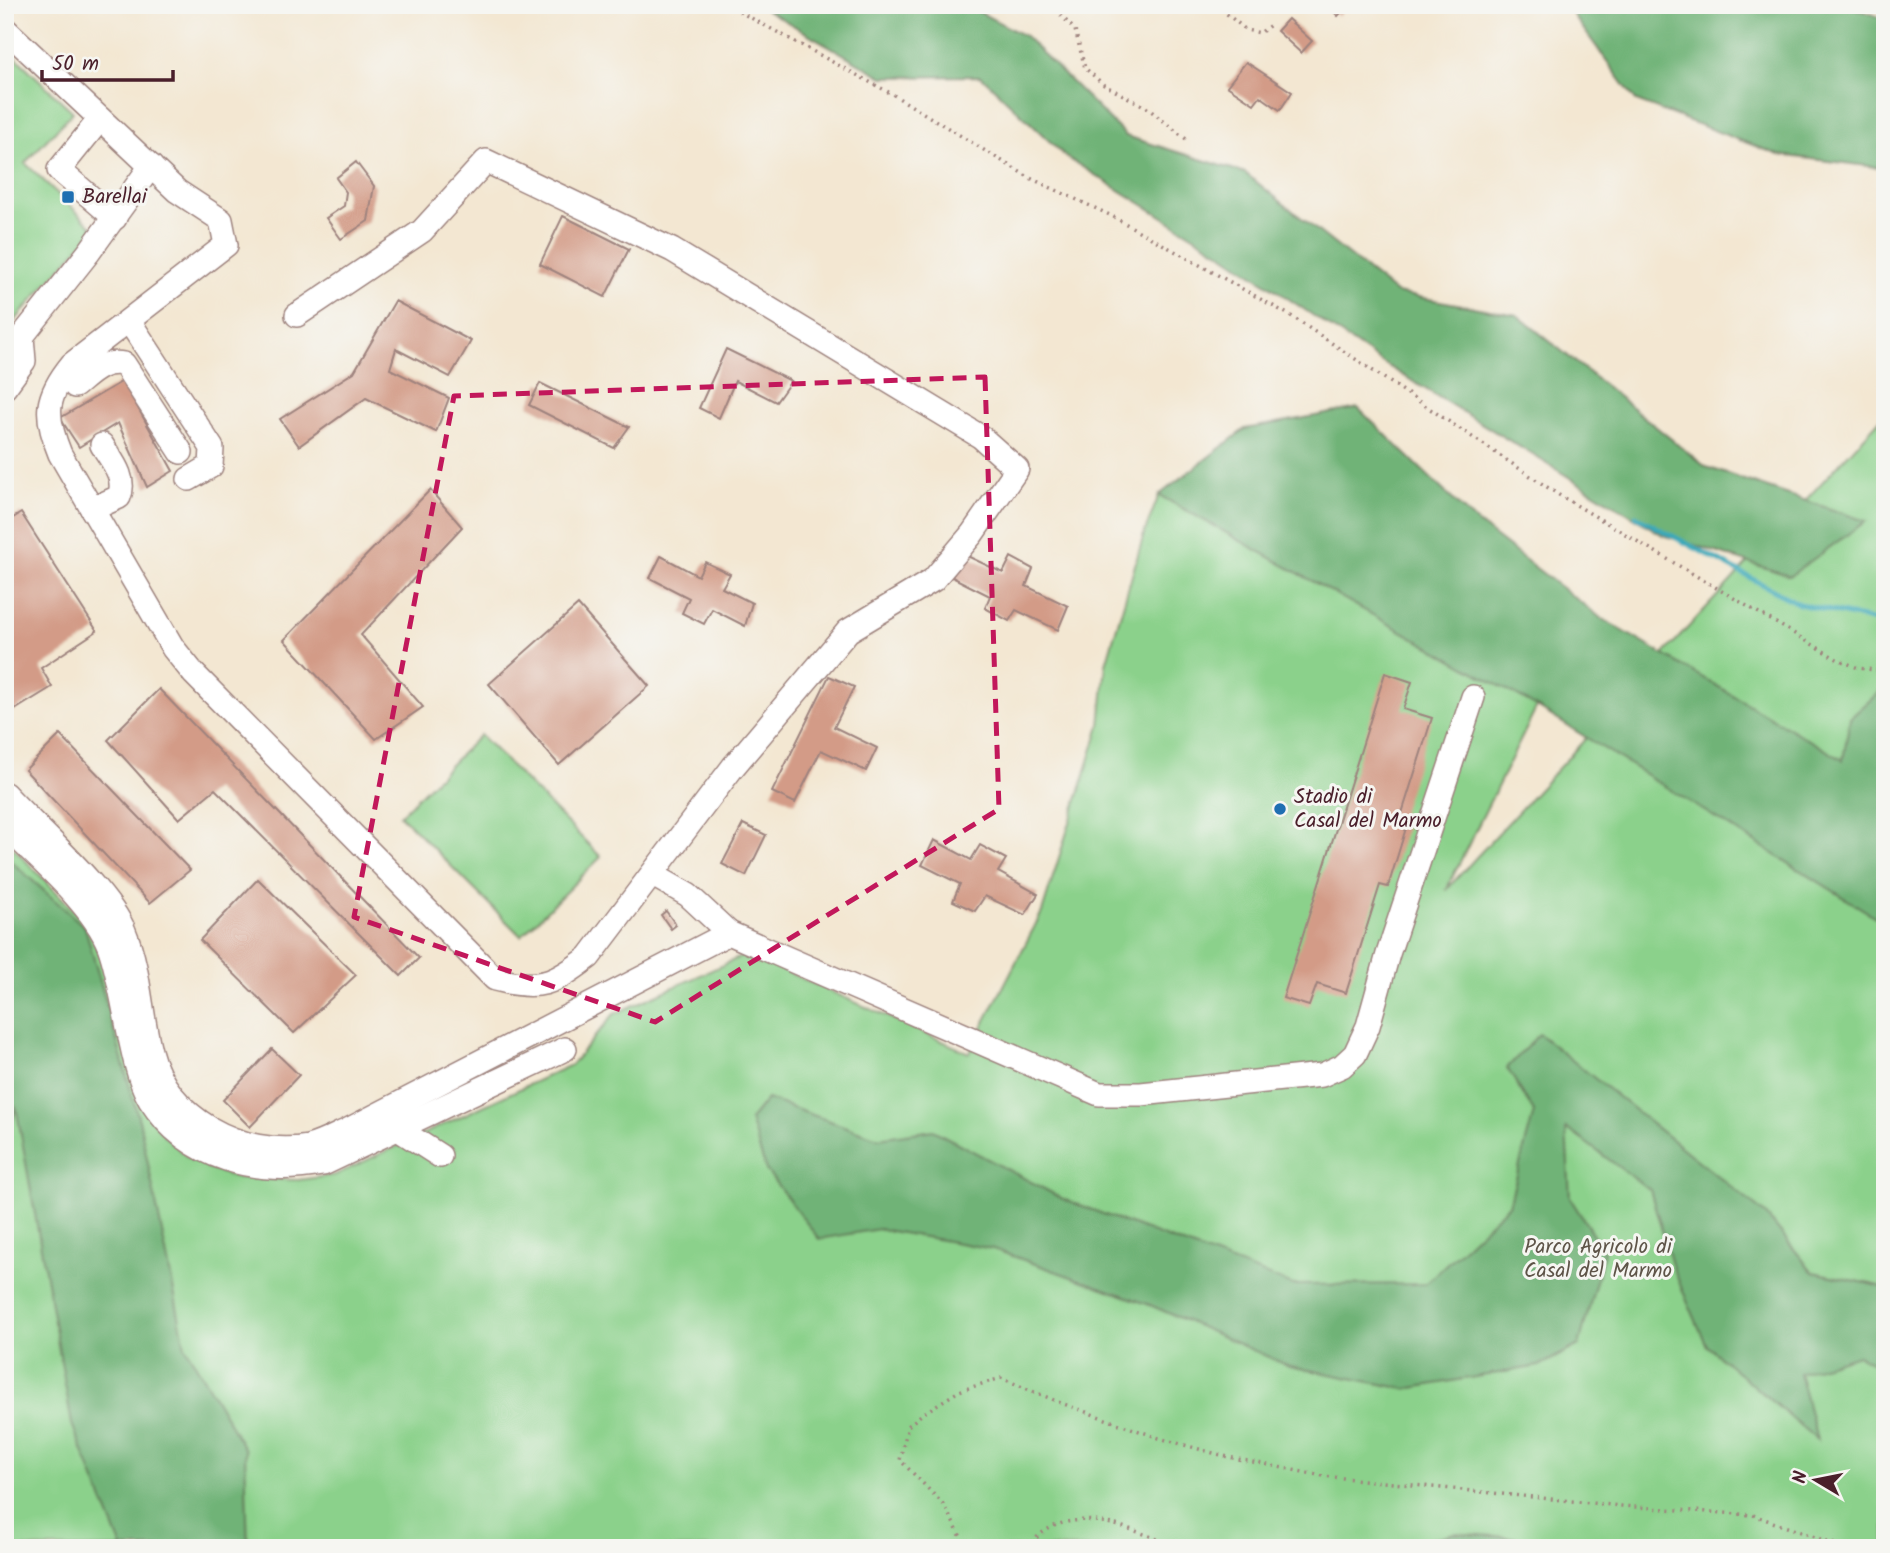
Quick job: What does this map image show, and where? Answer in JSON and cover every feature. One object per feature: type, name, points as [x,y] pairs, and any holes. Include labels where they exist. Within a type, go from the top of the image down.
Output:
[{"type":"street","points":[[5,29],[177,191],[221,220],[226,245],[72,363],[57,382],[49,404],[49,425],[60,454],[173,648],[194,674],[495,979],[522,986],[562,978],[589,957],[733,767],[848,631],[933,580],[972,534],[1017,469],[981,437],[672,250],[486,161],[422,231],[297,315]]},
{"type":"street","points":[[100,119],[59,170],[114,218]]},
{"type":"street","points":[[5,358],[151,166]]},
{"type":"street","points":[[129,321],[212,448],[211,466],[189,478]]},
{"type":"street","points":[[5,387],[24,360],[22,337]]},
{"type":"street","points":[[75,386],[97,367],[115,362],[130,369],[181,452]]},
{"type":"street","points":[[148,399],[169,383]]},
{"type":"street","points":[[92,509],[119,497],[122,489],[120,475],[102,445]]},
{"type":"street","points":[[653,875],[688,895],[729,933],[1099,1094],[1141,1094],[1322,1075],[1342,1066],[1355,1054],[1368,1026],[1388,954],[1474,697]]},
{"type":"street","points":[[5,794],[108,904],[124,929],[139,986],[150,1053],[163,1080],[184,1108],[214,1132],[241,1144],[275,1149],[310,1146],[348,1130],[729,933]]},
{"type":"street","points":[[5,826],[76,899],[108,944],[140,1072],[150,1099],[174,1127],[201,1147],[228,1161],[260,1168],[295,1169],[323,1164],[348,1155],[565,1049]]},
{"type":"street","points":[[398,1129],[440,1156]]},
{"type":"path","points":[[727,5],[892,94],[1030,178],[1112,216],[1291,316],[1559,495],[1837,659],[1858,668],[1885,671]]},
{"type":"path","points":[[1051,5],[1075,30],[1085,68],[1104,85],[1146,107],[1186,139]]},
{"type":"path","points":[[1216,5],[1246,30],[1260,33],[1273,23]]},
{"type":"path","points":[[967,1548],[943,1504],[900,1460],[908,1426],[922,1414],[959,1391],[1001,1378],[1061,1403],[1159,1437],[1228,1457],[1323,1476],[1621,1506],[1753,1514],[1846,1548]]},
{"type":"path","points":[[1027,1548],[1051,1525],[1089,1518],[1181,1548]]},
{"type":"highlighted area","points":[[985,377],[999,809],[655,1022],[354,917],[454,396]]},
{"type":"green space","points":[[758,5],[966,5],[1025,36],[1126,136],[1245,173],[1396,293],[1517,315],[1706,467],[1866,521],[1790,576],[1663,535],[1383,363],[1221,253],[1066,157],[981,76],[883,77]]},
{"type":"green space","points":[[1566,5],[1847,5],[1885,19],[1885,168],[1779,155],[1636,101]]},
{"type":"green space","points":[[5,47],[73,112],[25,163],[95,229],[5,332]]},
{"type":"green space","points":[[1358,408],[1476,522],[1601,618],[1843,760],[1850,718],[1885,687],[1885,923],[1537,707],[1159,495],[1245,429]]},
{"type":"green space","name":"Parco Agricolo di Casal del Marmo","points":[[1885,414],[1885,1548],[5,1548],[5,839],[89,926],[111,987],[143,1109],[187,1157],[214,1171],[239,1178],[298,1180],[335,1175],[571,1065],[614,1014],[747,954],[969,1053],[1042,912],[1100,726],[1106,664],[1144,534],[1159,495],[1537,707],[1446,890]]},
{"type":"green space","points":[[480,735],[601,857],[521,936],[400,815]]},
{"type":"green space","points":[[5,856],[85,927],[140,1124],[185,1346],[245,1450],[248,1548],[122,1548],[72,1424],[16,1106],[5,1152]]},
{"type":"green space","points":[[1539,1034],[1764,1213],[1813,1272],[1880,1286],[1885,1290],[1885,1370],[1858,1355],[1799,1373],[1817,1440],[1707,1346],[1673,1268],[1650,1190],[1566,1128],[1570,1198],[1604,1252],[1579,1345],[1539,1366],[1406,1389],[1289,1366],[1150,1305],[993,1249],[879,1229],[819,1239],[766,1170],[750,1120],[767,1099],[878,1138],[933,1130],[1063,1199],[1293,1285],[1425,1284],[1509,1205],[1534,1112],[1507,1068]]},
{"type":"green space","points":[[1454,1533],[1646,1548],[1400,1548]]},
{"type":"building","points":[[1327,5],[1348,5],[1338,16]]},
{"type":"building","points":[[1288,19],[1312,41],[1301,53],[1277,31]]},
{"type":"building","points":[[1246,62],[1292,92],[1280,110],[1260,96],[1254,104],[1227,86]]},
{"type":"building","points":[[356,162],[374,186],[368,221],[341,239],[326,218],[344,206],[346,192],[336,178]]},
{"type":"building","points":[[563,216],[629,249],[605,297],[540,264]]},
{"type":"building","points":[[395,301],[471,341],[450,377],[396,349],[390,369],[449,398],[436,432],[366,398],[299,446],[280,419],[354,372]]},
{"type":"building","points":[[726,349],[791,381],[776,402],[735,381],[719,418],[699,408]]},
{"type":"building","points":[[123,381],[173,471],[147,487],[118,423],[79,447],[60,418]]},
{"type":"building","points":[[540,383],[629,427],[614,448],[529,405]]},
{"type":"building","points":[[430,490],[462,527],[361,635],[423,707],[376,739],[284,640]]},
{"type":"building","points":[[21,513],[97,631],[41,668],[52,687],[5,716],[5,523]]},
{"type":"building","points":[[963,554],[1003,573],[1011,557],[1033,569],[1026,586],[1068,606],[1058,630],[1016,610],[1009,621],[985,608],[990,596],[952,577]]},
{"type":"building","points":[[661,556],[698,576],[705,562],[730,574],[722,588],[752,603],[745,626],[712,609],[704,624],[682,613],[689,598],[650,578]]},
{"type":"building","points":[[578,605],[649,686],[559,765],[489,684]]},
{"type":"building","points":[[1385,673],[1412,682],[1403,709],[1432,718],[1398,826],[1406,828],[1388,887],[1380,885],[1346,993],[1317,984],[1309,1006],[1283,998]]},
{"type":"building","points":[[829,676],[854,687],[834,727],[877,748],[866,771],[821,750],[795,803],[772,792]]},
{"type":"building","points":[[159,689],[419,958],[401,976],[215,789],[179,819],[108,740]]},
{"type":"building","points":[[60,735],[190,870],[150,903],[25,770]]},
{"type":"building","points":[[743,824],[766,835],[746,876],[722,864]]},
{"type":"building","points":[[934,840],[971,860],[980,845],[1006,859],[998,872],[1038,894],[1025,915],[985,896],[975,911],[953,901],[960,884],[922,865]]},
{"type":"building","points":[[258,879],[356,975],[294,1033],[200,940]]},
{"type":"building","points":[[666,911],[676,925],[671,929],[661,915]]},
{"type":"building","points":[[272,1049],[299,1075],[250,1127],[223,1100]]},
{"type":"waterway","points":[[1636,516],[1799,604],[1885,623]]},
{"type":"place","name":"Barellai","points":[[68,197]]},
{"type":"place","name":"Stadio di Casal del Marmo","points":[[1280,809]]}]
